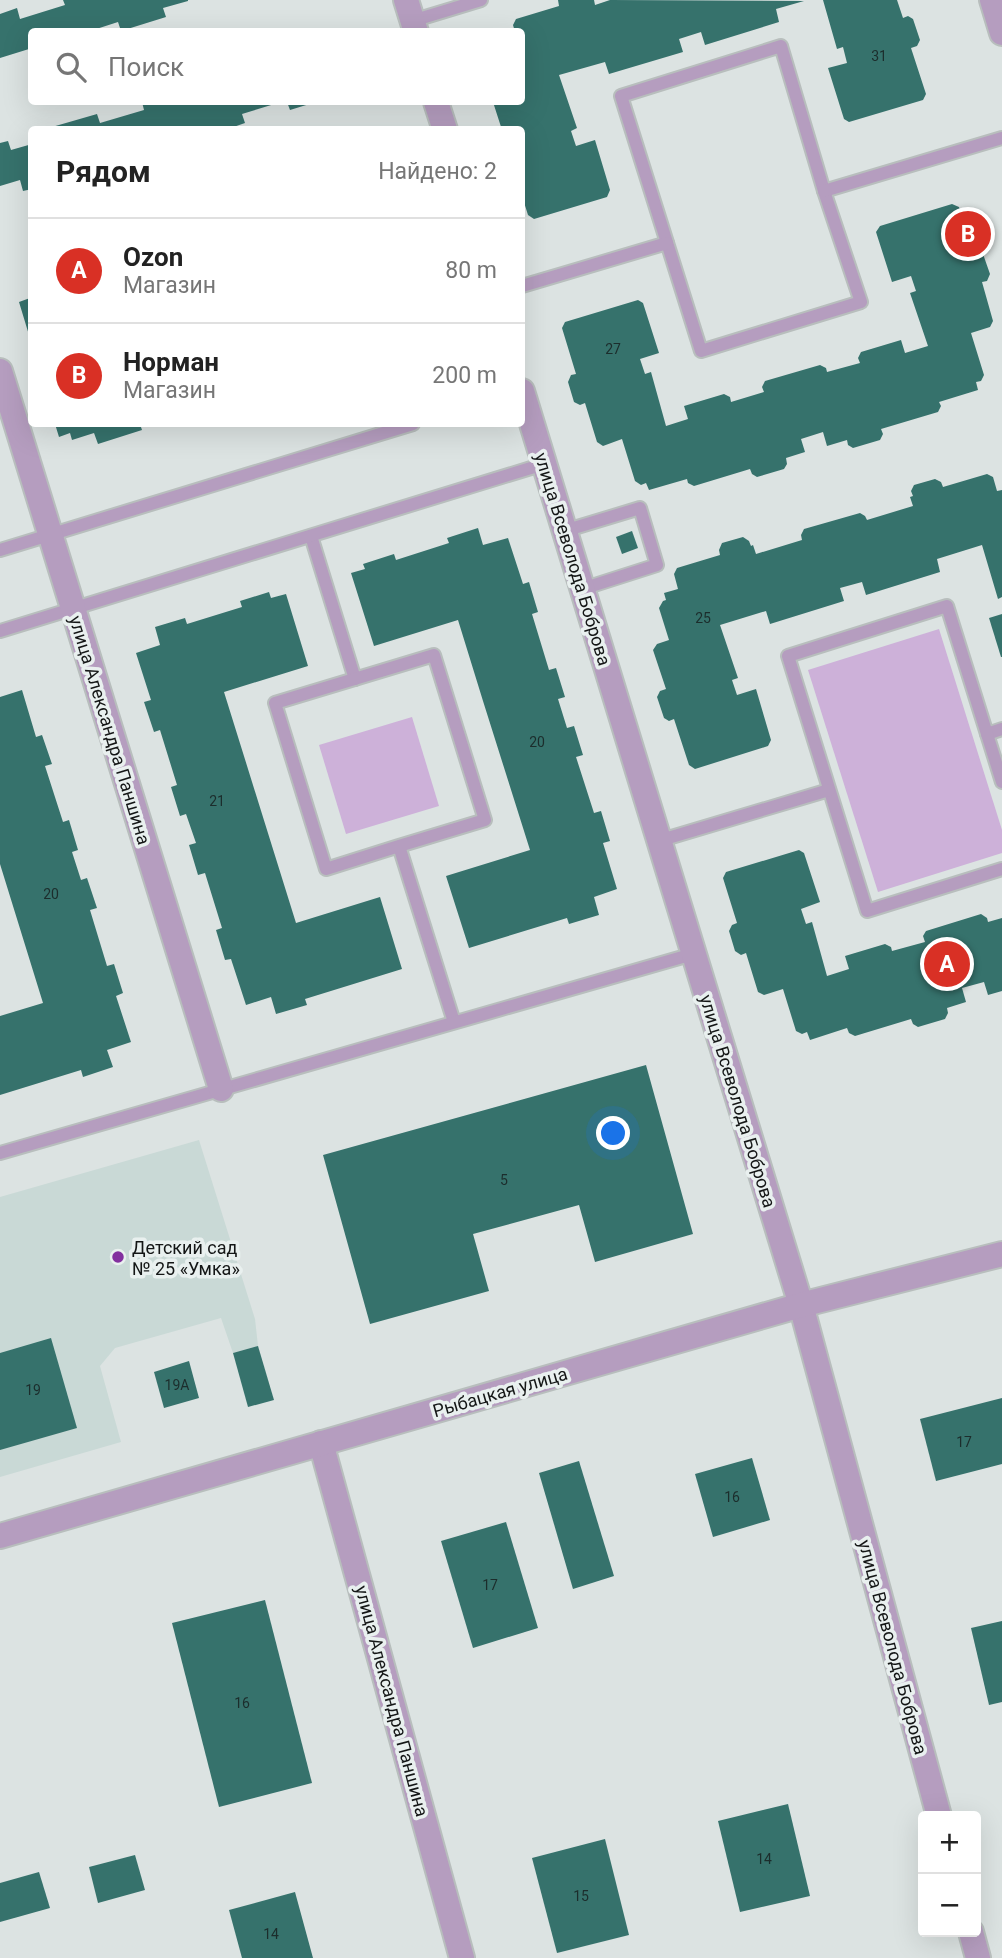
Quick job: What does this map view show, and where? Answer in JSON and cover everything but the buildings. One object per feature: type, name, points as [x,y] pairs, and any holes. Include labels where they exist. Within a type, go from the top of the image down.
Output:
[{"type":"street","points":[[992,0],[1002,33]]},
{"type":"street","points":[[437,105],[444,126]]},
{"type":"street","name":"улица Александра Паншина","points":[[0,371],[220,1089]]},
{"type":"street","name":"улица Всеволода Боброва","points":[[525,401],[801,1305],[938,1811]]},
{"type":"street","name":"Рыбацкая улица","points":[[0,1536],[801,1305],[1002,1254]]},
{"type":"street","name":"улица Александра Паншина","points":[[321,1443],[462,1958]]},
{"type":"street","points":[[972,1937],[978,1958]]},
{"type":"lane","points":[[411,17],[481,0]]},
{"type":"lane","points":[[781,46],[824,191],[861,302],[701,351],[667,243],[621,96],[781,46]]},
{"type":"lane","points":[[824,191],[1002,138]]},
{"type":"lane","points":[[525,285],[667,243]]},
{"type":"lane","points":[[0,550],[403,427]]},
{"type":"lane","points":[[0,631],[544,464]]},
{"type":"lane","points":[[564,531],[640,508],[657,565],[582,589]]},
{"type":"lane","points":[[311,536],[355,679]]},
{"type":"lane","points":[[1002,782],[947,606],[788,656],[867,911],[1002,869]]},
{"type":"lane","points":[[434,655],[485,820],[399,846],[326,869],[275,703],[434,655]]},
{"type":"lane","points":[[987,734],[1002,729]]},
{"type":"lane","points":[[659,841],[830,790]]},
{"type":"lane","points":[[399,846],[454,1023]]},
{"type":"lane","points":[[0,1153],[693,954]]},
{"type":"shaded area","points":[[939,629],[1002,830],[1002,853],[878,892],[808,670]]},
{"type":"shaded area","points":[[412,717],[439,806],[346,834],[319,745]]},
{"type":"shaded area","name":"Детский сад № 25 «Умка»","points":[[199,1140],[255,1319],[258,1346],[233,1353],[221,1318],[115,1348],[100,1366],[121,1442],[0,1477],[0,1197]]},
{"type":"place","name":"Норман","points":[[968,234]]},
{"type":"place","name":"Ozon","points":[[947,964]]},
{"type":"place","name":"Детский сад № 25 «Умка»","points":[[118,1257]]}]
